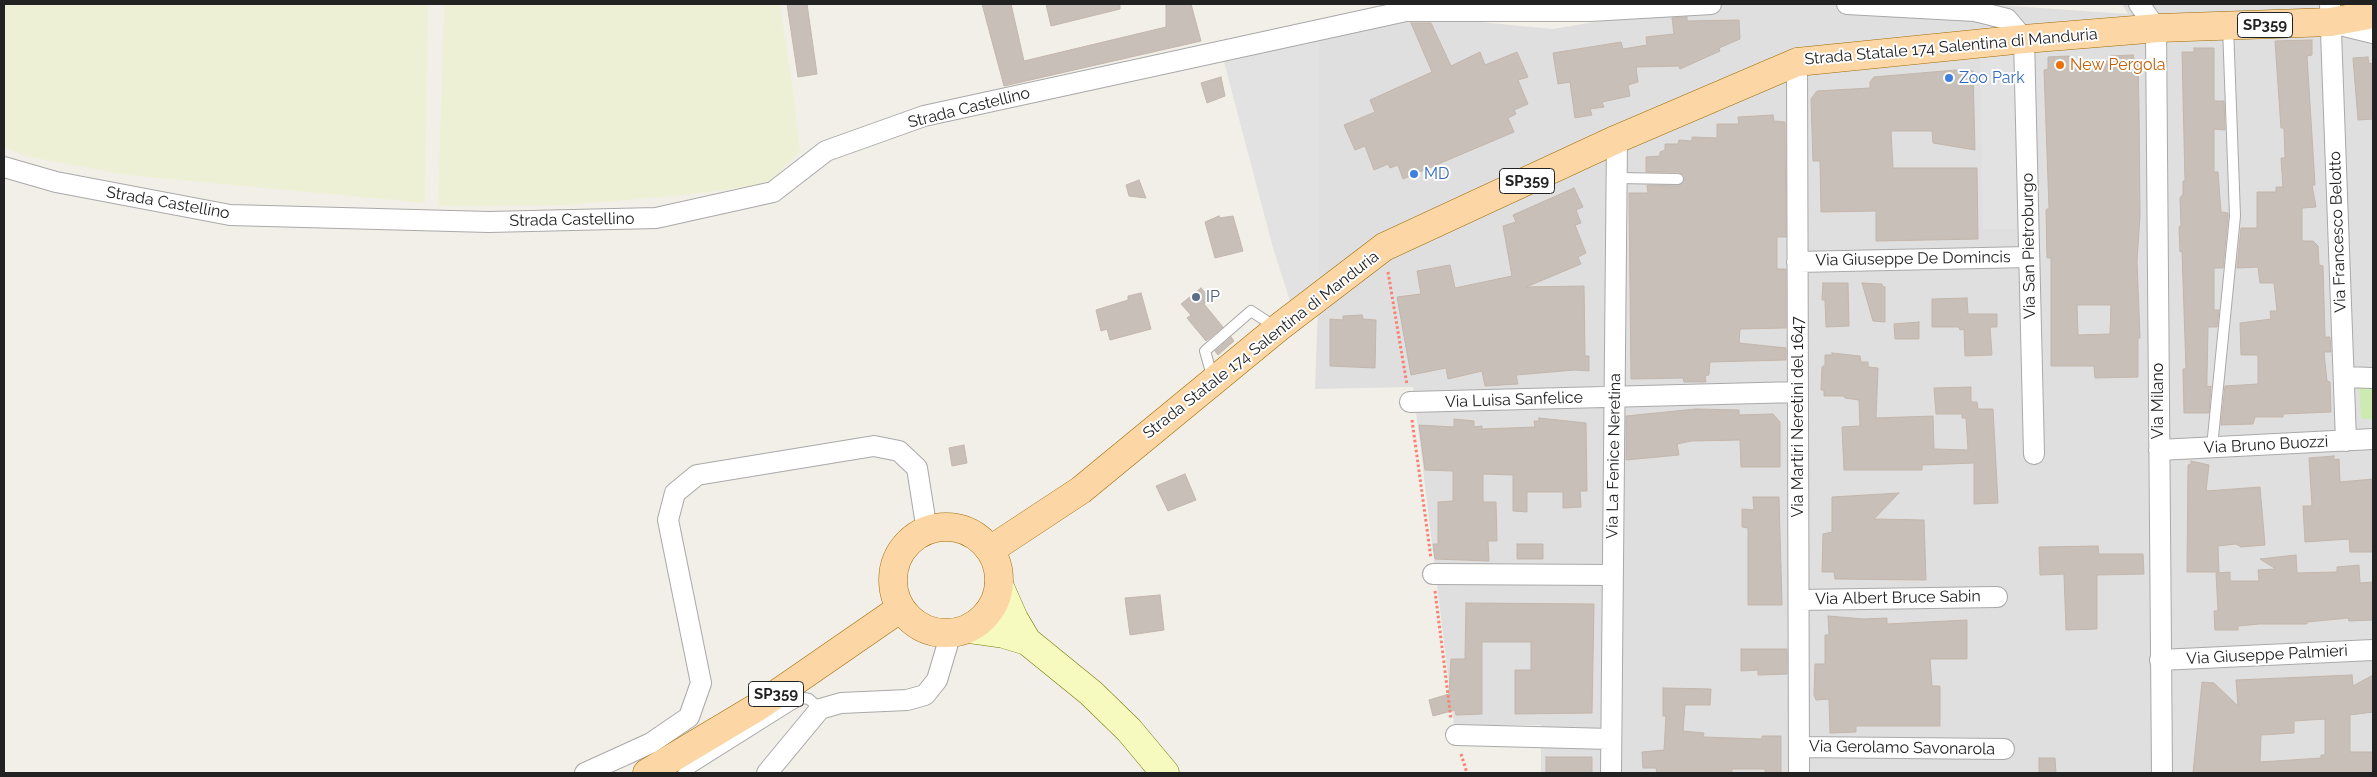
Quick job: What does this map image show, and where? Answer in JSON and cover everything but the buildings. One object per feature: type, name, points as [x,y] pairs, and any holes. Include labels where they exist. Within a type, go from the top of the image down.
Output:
[{"type":"main road","name":"SP359","points":[[2158,20],[2228,26],[2331,13],[2373,14]]},
{"type":"main road","name":"Strada Statale 174 Salentina di Manduria","points":[[990,550],[1081,490],[1278,328],[1384,247],[1617,139],[1797,62],[2024,39],[2158,20]]},
{"type":"main road","points":[[944,527],[962,530],[977,537],[990,550],[998,567],[999,585],[994,603],[983,618],[960,631],[936,633],[922,628],[910,620],[894,594],[893,578],[895,563],[913,538],[927,531],[944,527]]},
{"type":"main road","name":"SP359","points":[[647,773],[760,706],[901,608]]},
{"type":"street","name":"Strada Castellino","points":[[4,167],[56,182],[230,214],[489,222],[656,218],[773,192],[826,151],[924,116],[1405,8],[1590,11],[1711,4]]},
{"type":"street","points":[[1847,4],[1975,11],[2007,19],[2024,39]]},
{"type":"street","points":[[2139,4],[2158,20]]},
{"type":"street","points":[[2331,13],[2373,33]]},
{"type":"street","name":"Via Francesco Belotto","points":[[2331,13],[2346,441]]},
{"type":"street","name":"Via Milano","points":[[2158,20],[2162,773]]},
{"type":"street","name":"Via San Pietroburgo","points":[[2024,39],[2034,454]]},
{"type":"street","name":"Via Martiri Neretini del 1647","points":[[1797,62],[1799,773]]},
{"type":"street","name":"Via La Fenice Neretina","points":[[1611,773],[1617,139]]},
{"type":"street","name":"Via Giuseppe De Domincis","points":[[1797,262],[2029,257]]},
{"type":"street","points":[[2344,377],[2373,378]]},
{"type":"street","name":"Via Luisa Sanfelice","points":[[1410,402],[1798,392]]},
{"type":"street","name":"Via Bruno Buozzi","points":[[2159,450],[2373,439]]},
{"type":"street","points":[[585,773],[651,743],[689,717],[701,683],[668,520],[675,492],[697,475],[874,446],[899,451],[917,468],[927,531]]},
{"type":"street","points":[[1433,574],[1613,575]]},
{"type":"street","points":[[999,585],[1026,641]]},
{"type":"street","name":"Via Albert Bruce Sabin","points":[[1799,600],[1997,597]]},
{"type":"street","points":[[766,773],[820,709],[841,703],[907,700],[925,695],[936,680],[960,631],[1004,634],[1026,641],[1091,693],[1129,730],[1165,773]]},
{"type":"street","name":"Via Giuseppe Palmieri","points":[[2160,660],[2373,650]]},
{"type":"street","points":[[1456,735],[1611,738]]},
{"type":"street","name":"Via Gerolamo Savonarola","points":[[1799,747],[2004,749]]},
{"type":"lane","points":[[2212,447],[2235,216],[2228,26]]},
{"type":"lane","points":[[1617,178],[1678,179]]},
{"type":"lane","points":[[683,773],[804,698],[809,699],[820,709]]},
{"type":"path","points":[[1384,247],[1410,402],[1452,725],[1456,735]]},
{"type":"shaded area","points":[[1702,4],[1983,4],[2128,14],[2122,4],[2373,4],[2373,773],[1541,773],[1541,725],[1454,725],[1413,387],[1315,389],[1319,280],[1319,32],[1428,17],[1553,29]]},
{"type":"shaded area","points":[[1319,32],[1319,280],[1291,304],[1273,248],[1223,58]]},
{"type":"shaded area","points":[[2014,54],[2017,229],[1983,229],[1980,55]]},
{"type":"green space","points":[[4,4],[428,4],[425,203],[127,175],[25,156],[4,147]]},
{"type":"green space","points":[[444,4],[780,4],[800,152],[767,184],[685,195],[567,205],[438,206]]},
{"type":"green space","points":[[2359,386],[2373,387],[2373,419],[2361,419]]},
{"type":"place","name":"New Pergola","points":[[2060,65]]},
{"type":"place","name":"Zoo Park","points":[[1949,78]]},
{"type":"place","name":"MD","points":[[1414,174]]},
{"type":"place","name":"IP","points":[[1196,297]]}]
